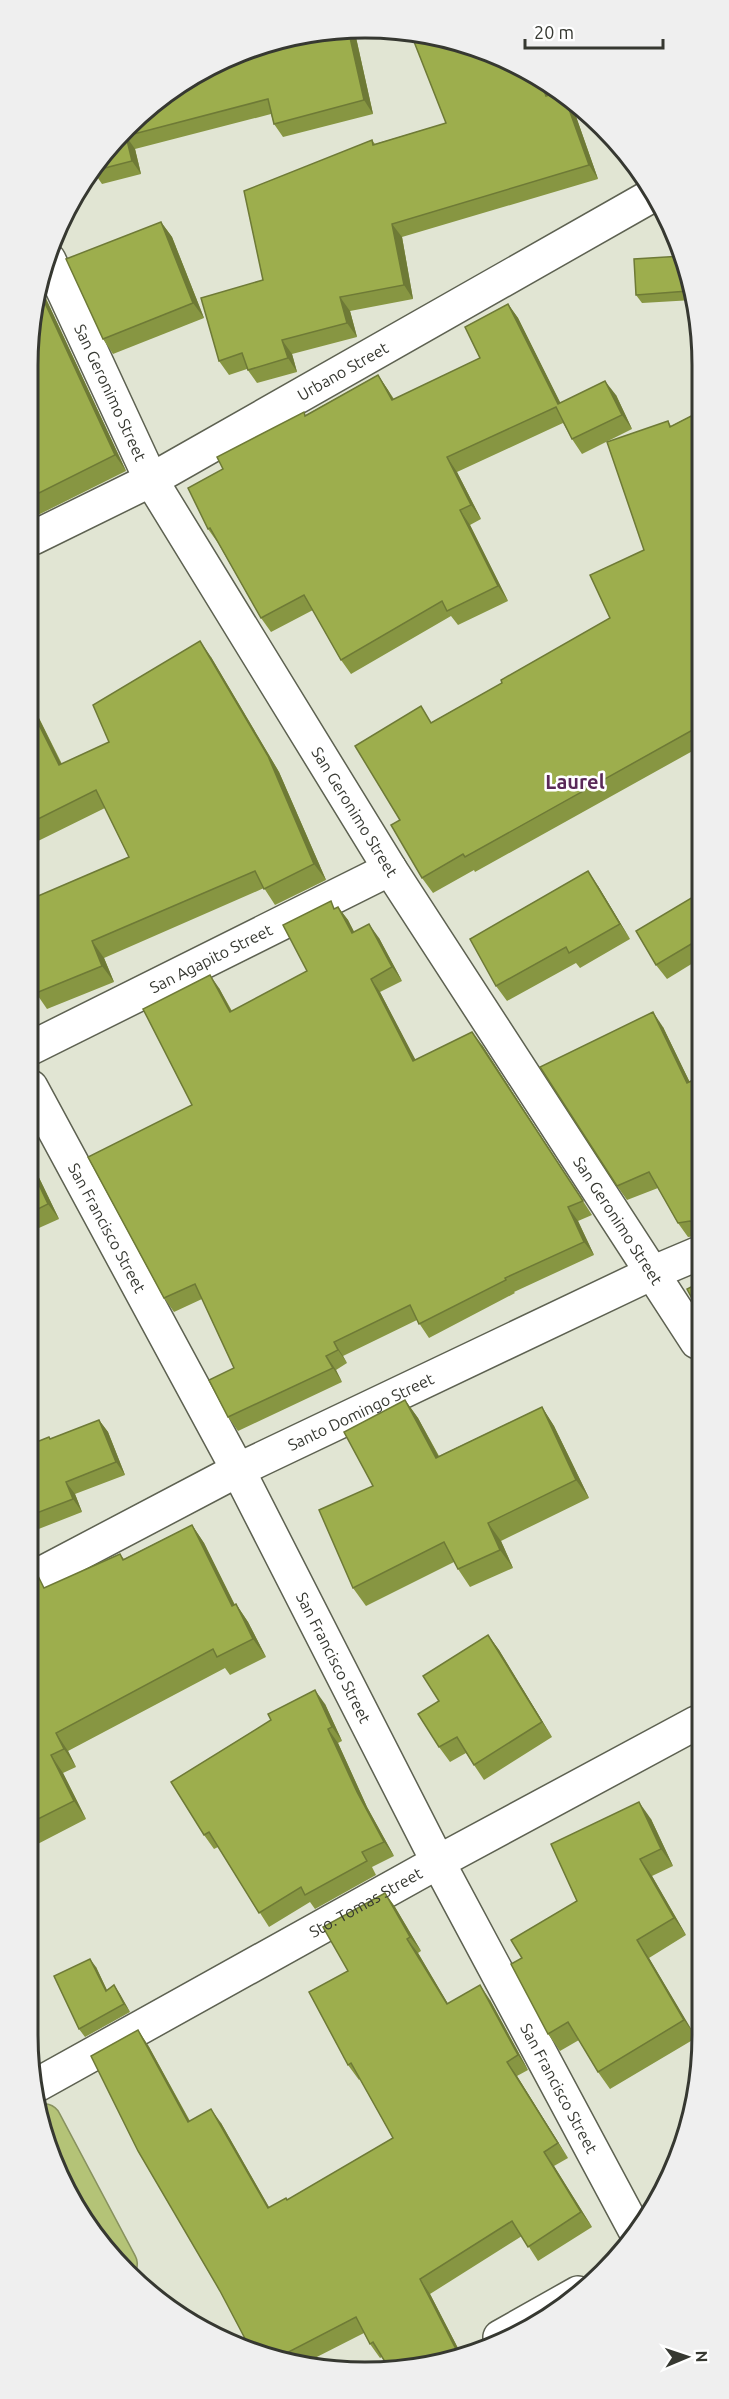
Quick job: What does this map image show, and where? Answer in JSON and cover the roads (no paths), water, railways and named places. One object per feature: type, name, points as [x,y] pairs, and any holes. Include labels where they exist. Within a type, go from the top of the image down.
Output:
[{"type":"highway","points":[[57,2145],[100,2227]]},
{"type":"street","name":"Urbano Street","points":[[38,536],[151,480],[646,199]]},
{"type":"street","name":"San Geronimo Street","points":[[53,268],[151,480],[390,869],[692,1334]]},
{"type":"street","name":"San Agapito Street","points":[[38,1045],[390,869]]},
{"type":"street","name":"San Francisco Street","points":[[38,1100],[238,1470],[438,1862],[631,2223]]},
{"type":"street","name":"Santo Domingo Street","points":[[38,1575],[238,1470],[692,1256]]},
{"type":"street","name":"Sto. Tomas Street","points":[[41,2083],[438,1862],[692,1725]]},
{"type":"district","name":"Laurel","points":[[575,782]]}]
